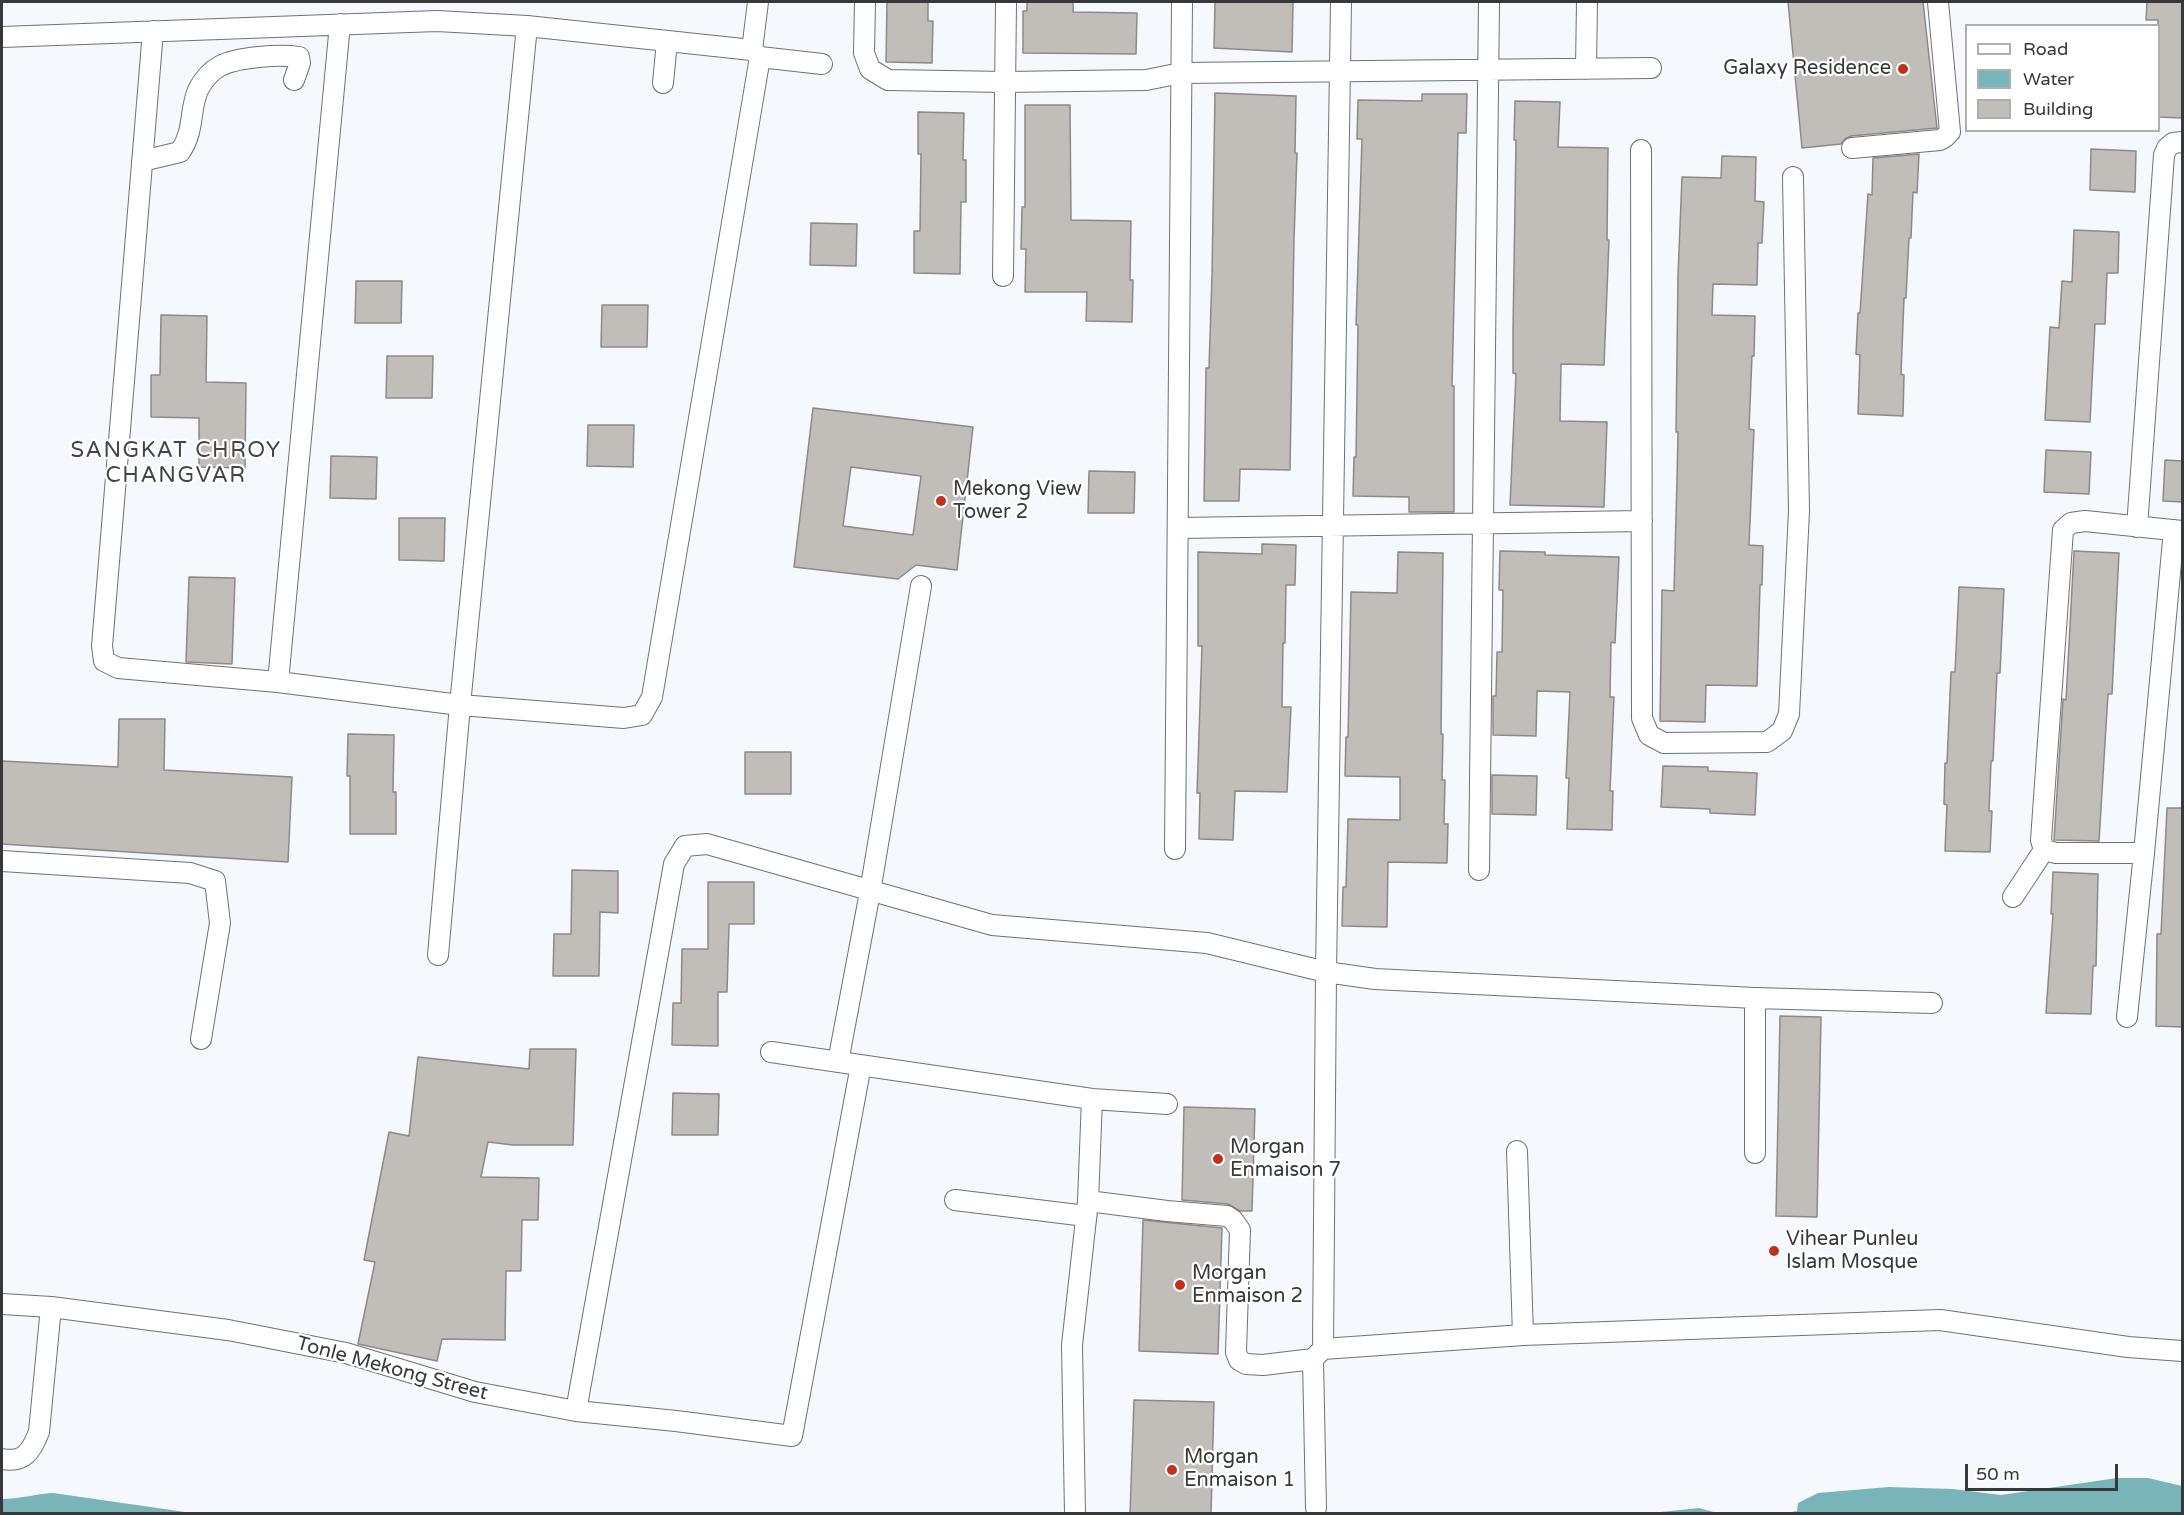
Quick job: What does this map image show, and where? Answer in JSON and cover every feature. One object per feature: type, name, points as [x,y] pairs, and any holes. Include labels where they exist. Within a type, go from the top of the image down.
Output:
[{"type":"street","points":[[153,31],[102,646],[104,661],[118,668],[278,682],[460,705],[624,718],[642,715],[652,697],[756,53],[758,2]]},
{"type":"street","points":[[865,2],[864,53],[870,69],[888,80],[1005,82],[1146,80],[1181,73],[1651,68]]},
{"type":"street","points":[[1003,276],[1006,2]]},
{"type":"street","points":[[1175,849],[1182,2]]},
{"type":"street","points":[[1316,1508],[1341,2]]},
{"type":"street","points":[[1479,870],[1489,2]]},
{"type":"street","points":[[1586,69],[1587,2]]},
{"type":"street","points":[[1852,148],[1940,140],[1950,132],[1938,2]]},
{"type":"street","points":[[2,37],[437,21],[527,26],[667,41],[822,64]]},
{"type":"street","points":[[278,682],[340,24]]},
{"type":"street","points":[[438,955],[460,705],[527,26]]},
{"type":"street","points":[[663,83],[667,41]]},
{"type":"street","points":[[142,161],[180,152],[188,141],[198,91],[208,75],[221,65],[248,58],[299,57],[300,63],[294,81]]},
{"type":"street","points":[[2137,526],[2164,155],[2173,143],[2182,142]]},
{"type":"street","points":[[1641,150],[1642,718],[1649,735],[1664,743],[1767,742],[1782,731],[1789,714],[1799,511],[1793,177]]},
{"type":"street","points":[[1178,528],[1642,521]]},
{"type":"street","points":[[2044,850],[2041,840],[2063,530],[2071,523],[2085,521],[2178,531],[2127,1017]]},
{"type":"street","points":[[838,1062],[870,892],[921,586]]},
{"type":"street","points":[[576,1411],[674,864],[685,846],[707,844],[992,925],[1207,943],[1326,972],[1376,979],[1755,998],[1932,1003]]},
{"type":"street","points":[[2044,850],[2056,853],[2144,853]]},
{"type":"street","points":[[2013,897],[2044,850]]},
{"type":"street","points":[[2,861],[190,873],[215,880],[220,923],[201,1039]]},
{"type":"street","points":[[1755,998],[1755,1153]]},
{"type":"street","points":[[771,1052],[1092,1099],[1167,1104]]},
{"type":"street","name":"Tonle Mekong Street","points":[[2,1304],[51,1307],[228,1330],[346,1353],[475,1392],[576,1411],[792,1436],[861,1065]]},
{"type":"street","points":[[1075,1514],[1072,1346],[1087,1209],[1092,1099]]},
{"type":"street","points":[[1517,1151],[1523,1335]]},
{"type":"street","points":[[955,1200],[1227,1216],[1240,1230],[1236,1352],[1239,1360],[1246,1364],[1263,1365],[1318,1354],[1523,1335],[1940,1320],[2128,1347],[2182,1351]]},
{"type":"street","points":[[2,1459],[13,1461],[32,1451],[39,1432],[51,1307]]},
{"type":"water","points":[[2117,1478],[2148,1478],[2182,1486],[2182,1513],[1787,1513],[1797,1511],[1798,1503],[1818,1493],[1889,1487],[1953,1489],[2001,1495]]},
{"type":"water","points":[[53,1493],[192,1513],[2,1513],[2,1499]]},
{"type":"water","points":[[1699,1508],[1717,1513],[1651,1513]]},
{"type":"building","points":[[887,2],[928,2],[928,21],[933,21],[932,63],[886,62]]},
{"type":"building","points":[[1027,2],[1073,2],[1073,12],[1137,13],[1136,54],[1023,53],[1023,11],[1027,11]]},
{"type":"building","points":[[1215,2],[1293,2],[1292,52],[1214,48]]},
{"type":"building","points":[[1788,2],[1923,2],[1937,128],[1851,136],[1841,144],[1802,148]]},
{"type":"building","points":[[2147,2],[2182,2],[2182,118],[2160,117],[2160,24],[2158,20],[2146,20]]},
{"type":"building","points":[[1215,93],[1296,96],[1295,153],[1297,153],[1290,470],[1240,469],[1239,501],[1204,501],[1206,368],[1209,368],[1212,275]]},
{"type":"building","points":[[1422,94],[1467,94],[1466,133],[1458,133],[1452,386],[1454,386],[1454,512],[1409,512],[1409,497],[1353,496],[1354,457],[1356,457],[1358,325],[1356,325],[1362,139],[1357,139],[1358,100],[1422,101]]},
{"type":"building","points":[[1515,101],[1560,102],[1558,147],[1608,148],[1607,240],[1609,240],[1604,365],[1561,364],[1560,421],[1607,422],[1604,507],[1510,505],[1516,374],[1513,373]]},
{"type":"building","points":[[1025,105],[1070,105],[1071,220],[1131,221],[1132,322],[1086,321],[1087,292],[1025,292],[1026,249],[1021,249],[1022,207],[1025,207]]},
{"type":"building","points":[[918,112],[964,113],[963,160],[966,160],[966,202],[961,202],[960,274],[914,273],[914,231],[920,231],[921,154],[918,154]]},
{"type":"building","points":[[2091,149],[2136,151],[2135,192],[2090,190]]},
{"type":"building","points":[[1919,154],[1917,193],[1913,192],[1906,298],[1904,298],[1901,374],[1904,375],[1903,416],[1858,414],[1860,355],[1856,354],[1858,313],[1860,313],[1868,194],[1872,195],[1873,158]]},
{"type":"building","points":[[1722,156],[1756,157],[1755,201],[1764,202],[1762,243],[1758,243],[1757,285],[1713,284],[1712,315],[1755,316],[1749,429],[1754,430],[1749,545],[1763,546],[1757,686],[1706,685],[1705,722],[1660,721],[1662,590],[1674,591],[1678,432],[1676,432],[1678,275],[1682,177],[1721,178]]},
{"type":"building","points":[[811,223],[857,224],[856,266],[810,265]]},
{"type":"building","points":[[2074,230],[2119,232],[2118,273],[2107,273],[2105,324],[2095,324],[2090,422],[2045,420],[2050,327],[2059,328],[2062,281],[2072,282]]},
{"type":"building","points":[[356,281],[402,281],[401,323],[355,323]]},
{"type":"building","points":[[602,305],[648,305],[647,347],[601,347]]},
{"type":"building","points":[[161,315],[207,316],[206,382],[246,383],[245,468],[199,467],[199,418],[151,417],[151,375],[160,375]]},
{"type":"building","points":[[387,356],[433,356],[432,398],[386,398]]},
{"type":"building","name":"Mekong View Tower 2","points":[[813,408],[973,427],[957,570],[916,565],[898,579],[794,567]],"holes":[[[851,467],[921,476],[913,535],[843,526]]]},
{"type":"building","points":[[588,425],[634,425],[633,467],[587,466]]},
{"type":"building","points":[[2046,450],[2091,452],[2089,494],[2044,492]]},
{"type":"building","points":[[331,456],[377,457],[376,499],[330,498]]},
{"type":"building","points":[[2165,460],[2182,461],[2182,502],[2163,501]]},
{"type":"building","points":[[1089,471],[1135,472],[1134,513],[1088,513]]},
{"type":"building","points":[[399,518],[445,518],[444,561],[399,560]]},
{"type":"building","points":[[1262,544],[1296,545],[1295,585],[1286,585],[1285,643],[1283,643],[1282,707],[1291,707],[1287,792],[1235,791],[1233,840],[1199,839],[1200,793],[1197,793],[1202,646],[1198,646],[1198,552],[1262,554]]},
{"type":"building","points":[[1500,551],[1619,557],[1615,643],[1611,642],[1610,697],[1614,697],[1610,791],[1613,791],[1612,830],[1567,829],[1569,778],[1566,778],[1570,692],[1537,691],[1536,736],[1493,735],[1493,696],[1496,696],[1497,652],[1502,652],[1503,590],[1499,590]]},
{"type":"building","points":[[2074,551],[2119,553],[2112,694],[2108,694],[2099,841],[2054,840],[2063,699],[2066,700]]},
{"type":"building","points":[[1398,552],[1443,553],[1441,734],[1443,734],[1442,780],[1445,780],[1444,824],[1448,824],[1447,863],[1388,862],[1387,927],[1342,926],[1343,887],[1346,887],[1348,819],[1400,820],[1400,777],[1345,776],[1351,592],[1397,593]]},
{"type":"building","points":[[189,577],[235,578],[232,664],[186,662]]},
{"type":"building","points":[[1959,587],[2004,589],[2000,673],[1997,673],[1993,761],[1991,761],[1990,852],[1945,851],[1947,805],[1944,804],[1945,763],[1947,763],[1951,672],[1955,672]]},
{"type":"building","points":[[119,719],[165,719],[164,770],[292,777],[288,862],[2,844],[2,761],[118,767]]},
{"type":"building","points":[[348,734],[394,735],[393,792],[396,792],[396,834],[350,834],[350,776],[347,776]]},
{"type":"building","points":[[745,752],[791,752],[791,794],[745,794]]},
{"type":"building","points":[[1663,766],[1708,767],[1708,771],[1757,773],[1755,815],[1710,813],[1710,809],[1661,807]]},
{"type":"building","points":[[1492,775],[1537,776],[1536,815],[1492,814]]},
{"type":"building","points":[[2167,808],[2182,808],[2182,1027],[2156,1026],[2157,934],[2161,934]]},
{"type":"building","points":[[572,870],[618,871],[618,913],[600,912],[599,976],[553,976],[554,934],[571,934]]},
{"type":"building","points":[[2053,872],[2098,874],[2096,966],[2093,966],[2091,1014],[2046,1013],[2053,914],[2051,914]]},
{"type":"building","points":[[708,882],[754,882],[754,924],[729,924],[727,992],[718,992],[718,1046],[672,1045],[673,1003],[681,1003],[682,949],[708,949]]},
{"type":"building","points":[[1780,1016],[1821,1017],[1817,1217],[1776,1216]]},
{"type":"building","points":[[530,1049],[576,1049],[573,1145],[513,1145],[488,1142],[481,1177],[539,1178],[538,1220],[522,1220],[521,1271],[506,1271],[505,1340],[442,1339],[437,1361],[358,1344],[375,1262],[364,1260],[389,1132],[409,1136],[418,1057],[529,1069]]},
{"type":"building","points":[[673,1093],[719,1094],[718,1135],[672,1135]]},
{"type":"building","name":"Morgan Enmaison 7","points":[[1184,1107],[1255,1109],[1252,1211],[1240,1211],[1228,1204],[1182,1200]]},
{"type":"building","name":"Morgan Enmaison 2","points":[[1143,1220],[1222,1228],[1218,1354],[1139,1351]]},
{"type":"building","name":"Morgan Enmaison 1","points":[[1134,1400],[1214,1402],[1211,1514],[1130,1514]]},
{"type":"place","name":"Galaxy Residence","points":[[1903,69]]},
{"type":"place","name":"Mekong View Tower 2","points":[[941,501]]},
{"type":"place","name":"Morgan Enmaison 7","points":[[1218,1159]]},
{"type":"place","name":"Vihear Punleu Islam Mosque","points":[[1774,1251]]},
{"type":"place","name":"Morgan Enmaison 2","points":[[1180,1285]]},
{"type":"place","name":"Morgan Enmaison 1","points":[[1172,1470]]},
{"type":"district","name":"SANGKAT CHROY CHANGVAR","points":[[176,464]]}]
